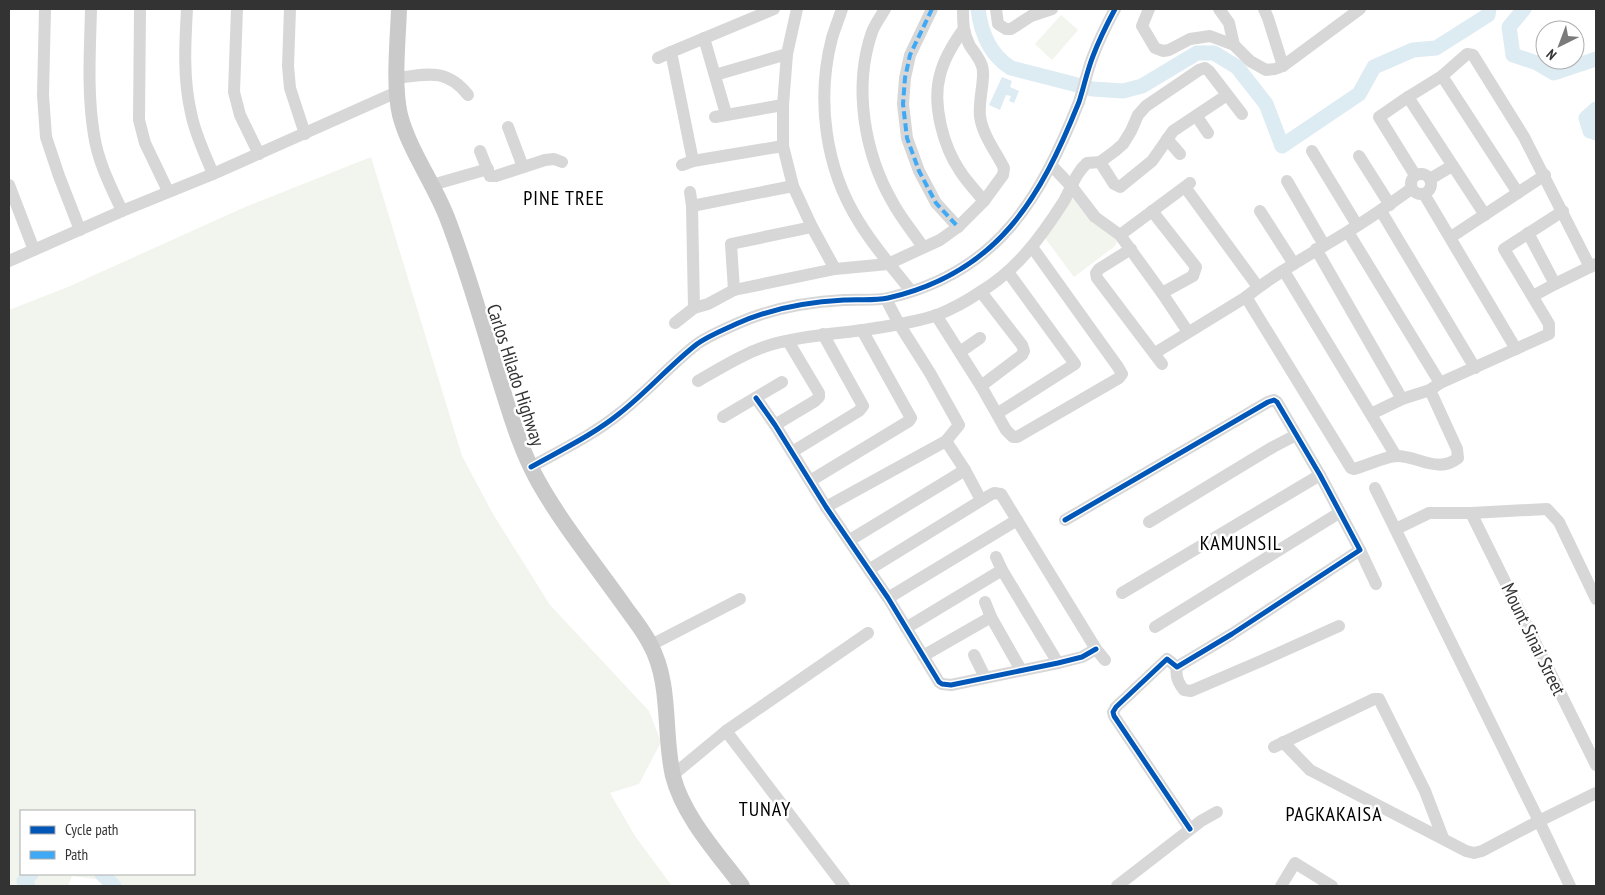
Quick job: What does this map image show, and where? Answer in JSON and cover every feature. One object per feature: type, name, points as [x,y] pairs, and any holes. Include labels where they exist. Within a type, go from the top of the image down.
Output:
[{"type":"main road","name":"Carlos Hilado Highway","points":[[399,9],[397,85],[400,113],[406,134],[448,219],[477,304],[515,430],[537,480],[566,525],[600,570],[651,645],[660,670],[673,775],[680,796],[688,812],[742,886]]},
{"type":"street","points":[[44,9],[43,95],[46,137],[80,230]]},
{"type":"street","points":[[91,9],[89,87],[94,137],[104,172],[122,210]]},
{"type":"street","points":[[140,9],[139,120],[146,143],[168,191]]},
{"type":"street","points":[[187,9],[185,67],[191,113],[200,143],[213,174]]},
{"type":"street","points":[[237,9],[234,92],[240,115],[259,154]]},
{"type":"street","points":[[290,9],[288,66],[290,88],[305,134]]},
{"type":"street","points":[[658,58],[774,9]]},
{"type":"street","points":[[798,9],[787,54],[783,105],[783,146],[793,186],[835,270]]},
{"type":"street","points":[[842,9],[832,38],[826,76],[825,120],[829,147],[840,185],[849,204],[872,242],[888,264],[912,291]]},
{"type":"street","points":[[885,9],[872,32],[867,56],[862,87],[865,123],[870,149],[881,180],[893,204],[923,247]]},
{"type":"street","points":[[932,9],[910,55],[905,78],[903,104],[907,138],[919,171],[936,203],[958,227]]},
{"type":"street","points":[[676,323],[694,308],[708,304],[734,290],[835,270],[888,264],[940,240],[958,227],[984,201],[1003,175],[1004,168],[988,138],[980,117],[980,98],[984,71],[963,30],[963,9]]},
{"type":"street","points":[[996,9],[998,24],[1006,29],[1011,29],[1031,16],[1052,9]]},
{"type":"street","points":[[531,467],[581,439],[618,415],[699,342],[738,323],[768,310],[810,302],[886,298],[924,288],[958,271],[983,254],[1000,239],[1026,208],[1039,188],[1051,165],[1081,94],[1092,56],[1115,9]]},
{"type":"street","points":[[1149,9],[1142,26],[1155,48],[1169,50],[1190,39],[1210,36],[1234,45],[1250,61],[1266,70],[1283,66],[1360,9]]},
{"type":"street","points":[[1219,9],[1229,24],[1234,45]]},
{"type":"street","points":[[1264,9],[1283,66]]},
{"type":"street","points":[[963,30],[947,56],[940,75],[937,99],[939,118],[947,144],[959,170],[984,201]]},
{"type":"street","points":[[704,38],[715,75],[720,116],[783,105]]},
{"type":"street","points":[[671,52],[687,163],[783,146]]},
{"type":"street","points":[[715,75],[787,54]]},
{"type":"street","points":[[1415,175],[1379,117],[1442,76],[1467,54],[1472,55],[1524,137],[1593,266],[1532,296]]},
{"type":"street","points":[[698,381],[745,354],[774,344],[823,334],[899,324],[936,315],[982,292],[1008,272],[1032,247],[1072,187],[1076,174],[1087,163],[1100,162],[1123,144],[1132,131],[1138,116],[1146,106],[1199,70],[1205,68],[1210,71],[1242,114]]},
{"type":"street","points":[[9,261],[122,210],[213,174],[305,134],[418,75],[444,76],[454,80],[468,95]]},
{"type":"street","points":[[1442,76],[1518,193]]},
{"type":"street","points":[[1100,162],[1114,184],[1120,187],[1152,161],[1173,131],[1197,117],[1227,95]]},
{"type":"street","points":[[1408,97],[1485,215]]},
{"type":"street","points":[[1197,117],[1208,134]]},
{"type":"street","points":[[508,127],[523,167]]},
{"type":"street","points":[[1167,139],[1180,154]]},
{"type":"street","points":[[480,151],[490,176],[496,176],[545,160],[554,159],[562,162]]},
{"type":"street","points":[[1246,296],[1348,466],[1354,469],[1396,456],[1440,465],[1451,464],[1458,458],[1457,449],[1435,386],[1312,151]]},
{"type":"street","points":[[1359,156],[1385,208],[1475,368]]},
{"type":"street","points":[[1051,165],[1096,217],[1120,236],[1131,249],[1188,332]]},
{"type":"street","points":[[1430,180],[1452,166]]},
{"type":"street","points":[[432,185],[488,169]]},
{"type":"street","points":[[1423,174],[1430,180],[1430,188],[1424,194],[1417,194],[1411,189],[1410,184],[1415,175],[1423,174]]},
{"type":"street","points":[[1451,237],[1545,175]]},
{"type":"street","points":[[1287,181],[1320,247],[1402,398]]},
{"type":"street","points":[[1120,236],[1188,185],[1258,286]]},
{"type":"street","points":[[9,186],[34,250]]},
{"type":"street","points":[[692,206],[793,186]]},
{"type":"street","points":[[1155,353],[1246,296],[1258,286],[1385,208],[1411,189]]},
{"type":"street","points":[[690,192],[692,206],[694,308]]},
{"type":"street","points":[[1424,194],[1516,349]]},
{"type":"street","points":[[1152,211],[1196,268],[1193,276],[1162,293]]},
{"type":"street","points":[[1260,211],[1288,268],[1396,456]]},
{"type":"street","points":[[1371,414],[1402,398],[1435,386],[1549,334],[1549,324],[1504,249],[1563,211]]},
{"type":"street","points":[[734,290],[731,244],[812,227]]},
{"type":"street","points":[[1528,233],[1555,284]]},
{"type":"street","points":[[936,315],[1008,432],[1013,437],[1017,437],[1120,378],[1122,374],[1101,342],[1032,247]]},
{"type":"street","points":[[1131,249],[1099,269],[1096,274],[1097,278],[1162,364]]},
{"type":"street","points":[[998,413],[1075,364],[1008,272]]},
{"type":"street","points":[[981,386],[1022,355],[1024,351],[1022,345],[982,292]]},
{"type":"street","points":[[826,506],[946,441],[959,423],[899,324],[886,298]]},
{"type":"street","points":[[810,481],[911,418],[862,330]]},
{"type":"street","points":[[792,452],[859,411],[863,406],[823,334]]},
{"type":"street","points":[[960,352],[980,338]]},
{"type":"street","points":[[775,424],[819,397],[819,393],[788,341]]},
{"type":"street","points":[[723,417],[782,382]]},
{"type":"street","points":[[756,398],[775,424],[826,506],[870,569],[936,678],[942,684],[951,684],[1058,663],[1082,657],[1096,649]]},
{"type":"street","points":[[1064,520],[1270,401],[1277,402],[1320,475],[1376,584]]},
{"type":"street","points":[[1149,522],[1296,435]]},
{"type":"street","points":[[946,441],[965,470],[981,500]]},
{"type":"street","points":[[850,540],[965,470]]},
{"type":"street","points":[[1122,593],[1320,475]]},
{"type":"street","points":[[1375,488],[1570,886]]},
{"type":"street","points":[[870,569],[994,492],[1001,494],[1096,649],[1105,660]]},
{"type":"street","points":[[1396,529],[1430,513],[1546,509],[1559,522],[1596,599]]},
{"type":"street","points":[[1155,627],[1339,513]]},
{"type":"street","name":"Mount Sinai Street","points":[[1471,513],[1596,765]]},
{"type":"street","points":[[888,598],[1017,520]]},
{"type":"street","points":[[1176,667],[1232,634],[1360,550]]},
{"type":"street","points":[[996,557],[1058,663]]},
{"type":"street","points":[[906,628],[1002,570]]},
{"type":"street","points":[[651,645],[740,599]]},
{"type":"street","points":[[985,602],[991,617],[1020,670]]},
{"type":"street","points":[[923,656],[991,617]]},
{"type":"street","points":[[1190,829],[1114,716],[1113,712],[1116,707],[1167,659],[1176,667],[1177,678],[1184,690],[1191,691],[1339,626]]},
{"type":"street","points":[[673,775],[726,731],[868,633]]},
{"type":"street","points":[[974,655],[985,677]]},
{"type":"street","points":[[1444,838],[1425,791],[1379,699],[1374,699],[1278,744],[1310,770],[1466,851],[1478,853],[1596,793]]},
{"type":"street","points":[[726,731],[844,886]]},
{"type":"street","points":[[1117,886],[1190,829],[1216,812]]},
{"type":"street","points":[[1281,886],[1295,863],[1332,886]]},
{"type":"shaded area","points":[[1061,15],[1078,30],[1052,60],[1035,44]]},
{"type":"shaded area","points":[[1002,77],[1012,81],[1010,87],[1019,91],[1014,103],[1009,101],[1011,96],[1006,95],[1000,110],[989,105]]},
{"type":"shaded area","points":[[371,157],[462,456],[493,514],[550,605],[649,711],[661,742],[639,784],[610,793],[635,836],[672,886],[122,886],[119,882],[72,876],[68,886],[9,886],[9,310],[68,287],[245,207]]},
{"type":"shaded area","points":[[1072,198],[1093,223],[1116,238],[1117,242],[1115,246],[1074,277],[1042,234]]},
{"type":"waterway","points":[[978,9],[981,27],[988,43],[997,57],[1011,68],[1093,89],[1123,91],[1142,86],[1197,53],[1214,53],[1237,67],[1266,104],[1282,146],[1359,94],[1374,67],[1413,50],[1436,48],[1488,15],[1489,9]]},
{"type":"waterway","points":[[1524,9],[1509,27],[1513,55],[1537,63],[1554,73],[1596,59]]},
{"type":"waterway","points":[[1596,109],[1586,118],[1590,131],[1596,133]]},
{"type":"waterway","points":[[28,886],[24,881],[30,875]]},
{"type":"waterway","points":[[103,875],[114,886]]},
{"type":"marked path","points":[[932,9],[910,55],[905,78],[903,104],[907,138],[919,171],[936,203],[958,227]]},
{"type":"cycle path","points":[[531,467],[577,442],[610,421],[687,352],[701,341],[716,333],[749,318],[802,304],[888,298],[926,286],[959,270],[986,251],[1010,227],[1030,200],[1048,170],[1079,102],[1095,50],[1115,9]]},
{"type":"cycle path","points":[[756,398],[826,507],[888,598],[939,682],[951,685],[1058,663],[1082,657],[1096,649]]},
{"type":"cycle path","points":[[1065,520],[1274,400],[1277,402],[1320,475],[1360,550],[1232,634],[1177,667],[1167,659],[1116,707],[1113,712],[1114,716],[1190,829]]},
{"type":"district","name":"PINE TREE","points":[[564,198]]},
{"type":"district","name":"KAMUNSIL","points":[[1241,543]]},
{"type":"district","name":"TUNAY","points":[[765,809]]},
{"type":"district","name":"PAGKAKAISA","points":[[1334,814]]}]
